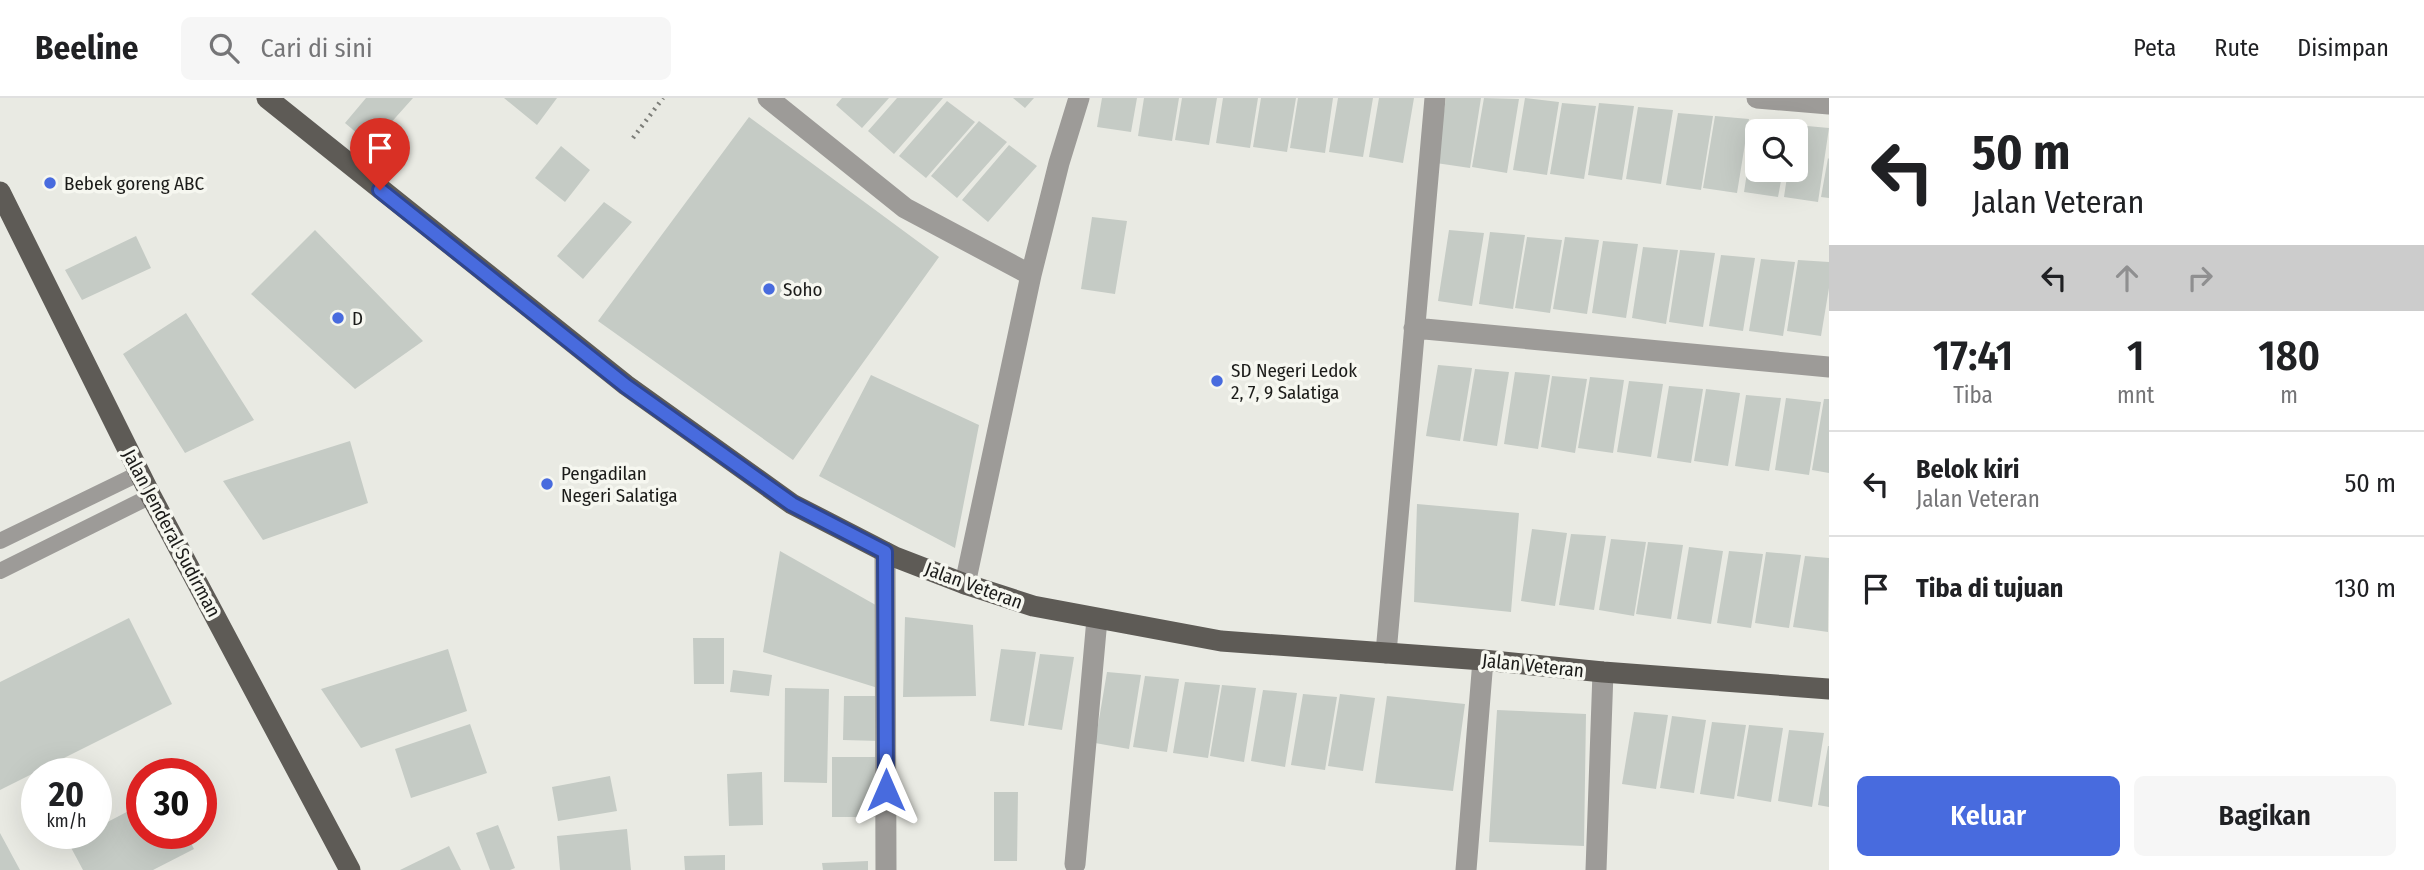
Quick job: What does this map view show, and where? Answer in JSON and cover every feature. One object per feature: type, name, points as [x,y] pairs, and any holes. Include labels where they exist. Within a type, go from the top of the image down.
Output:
[{"type":"main road","name":"Jalan Veteran","points":[[267,98],[626,386],[792,504],[885,552],[965,584],[1033,606],[1222,641],[1829,689]]},
{"type":"main road","name":"Jalan Jenderal Sudirman","points":[[0,192],[151,496],[350,870]]},
{"type":"street","points":[[768,98],[905,208],[1031,275]]},
{"type":"street","points":[[965,584],[1031,275],[1059,163],[1079,98]]},
{"type":"street","points":[[1386,653],[1435,98]]},
{"type":"street","points":[[1757,98],[1829,104]]},
{"type":"street","points":[[1413,328],[1829,367]]},
{"type":"street","points":[[885,552],[886,870]]},
{"type":"street","points":[[1075,864],[1097,618]]},
{"type":"street","points":[[1466,870],[1483,660]]},
{"type":"street","points":[[1596,870],[1603,672]]},
{"type":"lane","points":[[0,541],[139,472]]},
{"type":"lane","points":[[0,571],[151,496]]},
{"type":"path","points":[[633,138],[663,98]]},
{"type":"building","points":[[366,98],[413,98],[371,145],[345,123]]},
{"type":"building","points":[[504,98],[557,98],[537,125]]},
{"type":"building","points":[[842,98],[889,98],[862,128],[836,105]]},
{"type":"building","points":[[897,98],[943,98],[894,154],[868,131]]},
{"type":"building","points":[[1013,98],[1034,98],[1025,108]]},
{"type":"building","points":[[1102,98],[1137,98],[1131,132],[1097,127]]},
{"type":"building","points":[[1144,98],[1179,98],[1172,141],[1138,136]]},
{"type":"building","points":[[1182,98],[1217,98],[1209,145],[1175,140]]},
{"type":"building","points":[[1223,98],[1258,98],[1250,148],[1216,143]]},
{"type":"building","points":[[1261,98],[1296,98],[1287,152],[1253,147]]},
{"type":"building","points":[[1298,98],[1333,98],[1325,153],[1290,148]]},
{"type":"building","points":[[1338,98],[1373,98],[1363,157],[1329,152]]},
{"type":"building","points":[[1379,98],[1414,98],[1403,163],[1369,157]]},
{"type":"building","points":[[1446,98],[1481,98],[1470,168],[1436,163]]},
{"type":"building","points":[[1484,98],[1519,99],[1507,173],[1472,167]]},
{"type":"building","points":[[1525,98],[1559,102],[1547,175],[1513,170]]},
{"type":"building","points":[[947,101],[975,122],[926,178],[899,156]]},
{"type":"building","points":[[1562,103],[1596,106],[1584,179],[1550,174]]},
{"type":"building","points":[[1599,103],[1634,106],[1622,180],[1588,175]]},
{"type":"building","points":[[1638,107],[1673,110],[1661,184],[1626,179]]},
{"type":"building","points":[[1678,113],[1713,116],[1701,190],[1666,185]]},
{"type":"building","points":[[1715,116],[1749,119],[1745,119],[1745,144],[1737,193],[1703,188]]},
{"type":"building","name":"Soho","points":[[749,117],[939,257],[793,460],[598,321]]},
{"type":"building","points":[[979,121],[1007,142],[957,198],[931,176]]},
{"type":"building","points":[[1808,126],[1829,128],[1818,202],[1784,197],[1786,182],[1808,182]]},
{"type":"building","points":[[1009,145],[1037,166],[988,222],[962,200]]},
{"type":"building","points":[[561,146],[590,170],[565,202],[535,178]]},
{"type":"building","points":[[1829,159],[1829,198],[1821,197]]},
{"type":"building","points":[[1746,182],[1781,182],[1778,197],[1744,192]]},
{"type":"building","points":[[604,202],[632,222],[583,279],[557,256]]},
{"type":"building","points":[[1092,217],[1127,221],[1115,294],[1081,289]]},
{"type":"building","name":"D","points":[[315,230],[423,341],[355,389],[251,294]]},
{"type":"building","points":[[1449,230],[1484,233],[1472,306],[1438,301]]},
{"type":"building","points":[[1490,232],[1525,235],[1513,309],[1479,304]]},
{"type":"building","points":[[136,236],[151,268],[82,300],[65,270]]},
{"type":"building","points":[[1527,237],[1562,240],[1550,313],[1515,308]]},
{"type":"building","points":[[1565,237],[1599,240],[1587,314],[1553,309]]},
{"type":"building","points":[[1603,241],[1638,244],[1626,318],[1592,313]]},
{"type":"building","points":[[1643,247],[1678,250],[1666,324],[1632,318]]},
{"type":"building","points":[[1680,250],[1715,253],[1703,327],[1669,322]]},
{"type":"building","points":[[1721,255],[1755,258],[1743,331],[1709,326]]},
{"type":"building","points":[[1761,259],[1795,262],[1783,336],[1749,331]]},
{"type":"building","points":[[1798,260],[1829,262],[1829,288],[1821,336],[1787,331]]},
{"type":"building","points":[[186,313],[254,420],[185,453],[123,354]]},
{"type":"building","points":[[1438,365],[1472,368],[1460,441],[1426,436]]},
{"type":"building","points":[[1475,369],[1509,372],[1497,446],[1463,441]]},
{"type":"building","points":[[1515,372],[1550,375],[1538,449],[1504,444]]},
{"type":"building","points":[[871,375],[979,425],[955,548],[819,476]]},
{"type":"building","points":[[1552,376],[1587,379],[1575,453],[1541,447]]},
{"type":"building","points":[[1590,377],[1624,380],[1613,453],[1578,448]]},
{"type":"building","points":[[1629,381],[1663,384],[1651,457],[1617,452]]},
{"type":"building","points":[[1669,386],[1703,389],[1691,463],[1657,458]]},
{"type":"building","points":[[1706,389],[1740,393],[1728,466],[1694,461]]},
{"type":"building","points":[[1746,395],[1781,398],[1769,471],[1735,466]]},
{"type":"building","points":[[1786,398],[1821,402],[1809,475],[1775,470]]},
{"type":"building","points":[[1824,399],[1829,399],[1829,473],[1812,470]]},
{"type":"building","points":[[350,441],[368,503],[263,540],[223,481]]},
{"type":"building","points":[[1417,504],[1519,513],[1511,612],[1414,602]]},
{"type":"building","points":[[1532,529],[1567,533],[1555,606],[1521,601]]},
{"type":"building","points":[[1571,534],[1606,536],[1594,610],[1559,605]]},
{"type":"building","points":[[1611,539],[1646,542],[1634,616],[1599,610]]},
{"type":"building","points":[[1648,542],[1683,545],[1671,619],[1636,614]]},
{"type":"building","points":[[1689,547],[1723,551],[1711,624],[1677,619]]},
{"type":"building","points":[[780,551],[881,608],[881,689],[763,652]]},
{"type":"building","points":[[1729,551],[1763,554],[1751,628],[1717,623]]},
{"type":"building","points":[[1766,552],[1801,555],[1789,628],[1755,623]]},
{"type":"building","points":[[1805,556],[1829,558],[1828,632],[1793,627]]},
{"type":"building","points":[[905,617],[973,625],[976,696],[903,697]]},
{"type":"building","points":[[129,618],[172,704],[64,758],[21,758],[21,780],[0,790],[0,682]]},
{"type":"building","points":[[693,638],[724,638],[724,684],[694,684]]},
{"type":"building","points":[[448,649],[467,711],[361,748],[321,689]]},
{"type":"building","points":[[1001,649],[1036,652],[1024,726],[990,721]]},
{"type":"building","points":[[1040,654],[1074,657],[1062,730],[1028,725]]},
{"type":"building","points":[[733,670],[772,675],[769,696],[730,692]]},
{"type":"building","points":[[1107,672],[1141,675],[1129,749],[1095,743]]},
{"type":"building","points":[[1145,676],[1179,679],[1167,752],[1133,747]]},
{"type":"building","points":[[1185,682],[1220,685],[1208,758],[1173,753]]},
{"type":"building","points":[[1222,685],[1256,688],[1244,762],[1210,756]]},
{"type":"building","points":[[785,688],[829,689],[827,783],[784,782]]},
{"type":"building","points":[[1263,690],[1297,693],[1285,767],[1251,761]]},
{"type":"building","points":[[1303,694],[1337,697],[1325,770],[1291,765]]},
{"type":"building","points":[[1340,694],[1375,698],[1363,771],[1328,766]]},
{"type":"building","points":[[844,696],[880,696],[880,741],[843,740]]},
{"type":"building","points":[[1387,696],[1465,704],[1453,791],[1375,783]]},
{"type":"building","points":[[1497,710],[1586,714],[1584,846],[1489,842]]},
{"type":"building","points":[[1634,712],[1668,715],[1656,789],[1622,784]]},
{"type":"building","points":[[1672,716],[1706,720],[1694,793],[1660,788]]},
{"type":"building","points":[[1712,722],[1746,725],[1734,799],[1700,794]]},
{"type":"building","points":[[470,724],[487,773],[411,798],[395,749]]},
{"type":"building","points":[[1749,725],[1783,728],[1771,802],[1737,796]]},
{"type":"building","points":[[1789,730],[1824,733],[1812,807],[1778,801]]},
{"type":"building","points":[[1829,746],[1829,807],[1818,805]]},
{"type":"building","points":[[832,757],[875,757],[875,817],[832,817]]},
{"type":"building","points":[[762,772],[763,825],[729,826],[727,774]]},
{"type":"building","points":[[610,776],[617,811],[558,821],[552,787]]},
{"type":"building","points":[[994,792],[1018,792],[1017,861],[994,861]]},
{"type":"building","points":[[126,812],[126,849],[194,849],[153,870],[83,870],[72,849],[112,849],[112,820]]},
{"type":"building","points":[[498,825],[515,868],[510,870],[490,870],[476,833]]},
{"type":"building","points":[[627,829],[631,870],[560,870],[557,836]]},
{"type":"building","points":[[0,833],[20,870],[0,870]]},
{"type":"building","points":[[449,846],[461,870],[400,870]]},
{"type":"building","points":[[725,855],[725,870],[685,870],[684,856]]},
{"type":"building","points":[[868,861],[868,870],[823,870],[822,863]]},
{"type":"place","name":"Bebek goreng ABC","points":[[50,183]]},
{"type":"place","name":"Soho","points":[[769,289]]},
{"type":"place","name":"D","points":[[338,318]]},
{"type":"place","name":"SD Negeri Ledok 2, 7, 9 Salatiga","points":[[1217,381]]},
{"type":"place","name":"Pengadilan Negeri Salatiga","points":[[547,484]]},
{"type":"route","points":[[380,190],[626,386],[792,504],[885,552],[886,790]]}]
